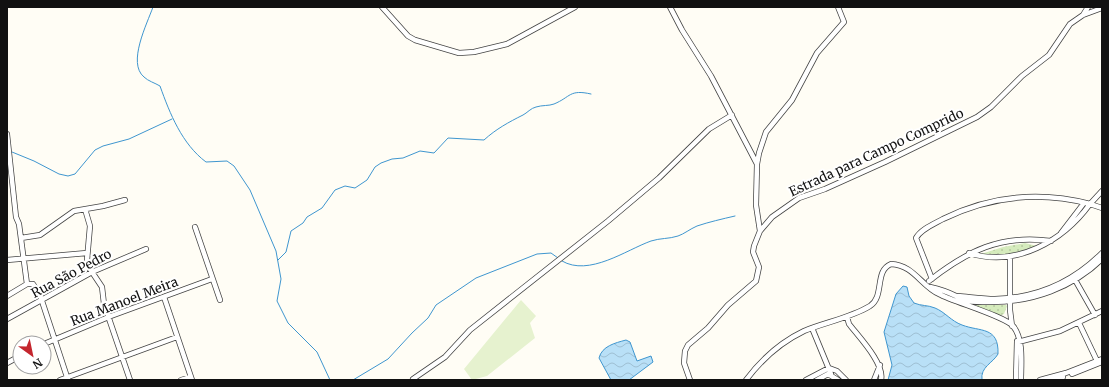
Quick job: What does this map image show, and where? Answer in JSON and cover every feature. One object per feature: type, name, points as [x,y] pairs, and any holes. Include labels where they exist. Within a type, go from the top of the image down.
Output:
[{"type":"street","points":[[382,7],[408,36],[415,40],[466,53],[507,44],[575,7]]},
{"type":"street","points":[[670,7],[682,30],[712,76],[757,164]]},
{"type":"street","points":[[760,231],[756,205],[757,164],[766,132],[792,100],[817,53],[844,22],[838,7]]},
{"type":"street","points":[[1083,15],[1088,7]]},
{"type":"street","name":"Estrada para Campo Comprido","points":[[690,380],[684,363],[688,345],[708,328],[728,305],[756,281],[759,267],[753,252],[756,239],[760,231],[772,217],[799,198],[825,189],[885,162],[977,116],[991,107],[1022,76],[1049,55],[1065,29],[1083,15],[1102,7]]},
{"type":"street","points":[[412,379],[445,357],[470,330],[608,221],[659,178],[708,129],[732,115]]},
{"type":"street","points":[[7,134],[9,171],[16,217],[19,224],[22,259],[27,284]]},
{"type":"street","points":[[969,253],[988,257],[1010,256],[1034,250],[1059,236],[1078,220],[1102,191]]},
{"type":"street","points":[[932,279],[916,238],[920,233],[943,219],[976,205],[1010,198],[1051,197],[1090,204],[1102,208]]},
{"type":"street","points":[[21,238],[40,235],[69,214],[125,200]]},
{"type":"street","points":[[1059,236],[1084,203]]},
{"type":"street","points":[[85,209],[90,226],[90,237],[87,253],[89,266],[102,287],[103,298],[130,380]]},
{"type":"street","points":[[195,227],[220,300]]},
{"type":"street","points":[[928,285],[932,279],[969,253],[1008,240],[1037,239],[1051,241]]},
{"type":"street","name":"Rua São Pedro","points":[[7,319],[92,272],[146,248]]},
{"type":"street","points":[[7,260],[87,253]]},
{"type":"street","points":[[1074,279],[1102,253]]},
{"type":"street","points":[[1010,256],[1010,310],[1012,326]]},
{"type":"street","points":[[928,285],[958,296],[1011,299],[1032,294],[1074,279],[1091,269],[1102,259]]},
{"type":"street","points":[[746,380],[774,350],[794,336],[812,328],[847,317],[874,303],[878,296],[883,271],[888,265],[894,264],[904,267],[918,275],[939,294],[1004,321],[1012,326],[1018,335],[1016,380]]},
{"type":"street","name":"Rua Manoel Meira","points":[[54,340],[109,317],[212,279]]},
{"type":"street","points":[[1074,279],[1095,315]]},
{"type":"street","points":[[7,296],[27,284],[30,283],[35,286],[42,301],[68,378]]},
{"type":"street","points":[[164,297],[191,378],[181,380]]},
{"type":"street","points":[[1004,321],[1010,310]]},
{"type":"street","points":[[1018,342],[1060,331],[1102,311]]},
{"type":"street","points":[[847,317],[849,324],[880,365],[882,374],[881,380]]},
{"type":"street","points":[[1079,323],[1100,361]]},
{"type":"street","points":[[812,328],[831,374],[838,380]]},
{"type":"street","points":[[60,380],[177,337]]},
{"type":"street","points":[[1018,342],[1021,380]]},
{"type":"street","points":[[1040,380],[1100,361]]},
{"type":"street","points":[[1053,380],[1084,370],[1100,361]]},
{"type":"street","points":[[874,380],[880,365]]},
{"type":"street","points":[[807,380],[829,368],[837,371],[846,380]]},
{"type":"street","points":[[817,380],[831,374]]},
{"type":"green space","points":[[1025,243],[1037,246],[1011,254],[981,254],[1003,247]]},
{"type":"green space","points":[[521,300],[536,316],[530,323],[535,338],[487,376],[472,380],[464,369]]},
{"type":"green space","points":[[974,305],[1007,306],[1004,314],[999,316]]},
{"type":"water","points":[[903,286],[907,287],[909,296],[914,303],[930,306],[958,323],[992,334],[997,345],[998,354],[985,368],[982,380],[888,380],[892,365],[884,332],[896,294]]},
{"type":"water","points":[[626,340],[630,342],[637,361],[651,356],[653,362],[629,380],[611,380],[599,358],[606,348]]},
{"type":"waterway","points":[[153,7],[140,43],[137,63],[139,71],[144,77],[160,86],[178,128],[198,155],[206,162],[227,161],[234,166],[250,190],[276,251],[281,279],[277,301],[288,323],[317,352],[330,380]]},
{"type":"waterway","points":[[278,260],[286,252],[291,231],[303,223],[307,217],[322,208],[335,190],[345,186],[355,188],[367,180],[375,167],[381,163],[392,159],[403,158],[420,151],[434,153],[448,138],[484,140],[498,129],[531,109],[538,106],[554,104],[574,93],[578,92],[591,94]]},
{"type":"waterway","points":[[12,152],[59,174],[68,176],[75,174],[95,150],[103,146],[129,139],[172,119]]},
{"type":"waterway","points":[[562,261],[573,265],[584,266],[595,264],[651,241],[678,236],[697,226],[735,216]]},
{"type":"waterway","points":[[353,380],[388,359],[428,318],[436,305],[476,278],[537,254],[551,253],[558,258]]}]
